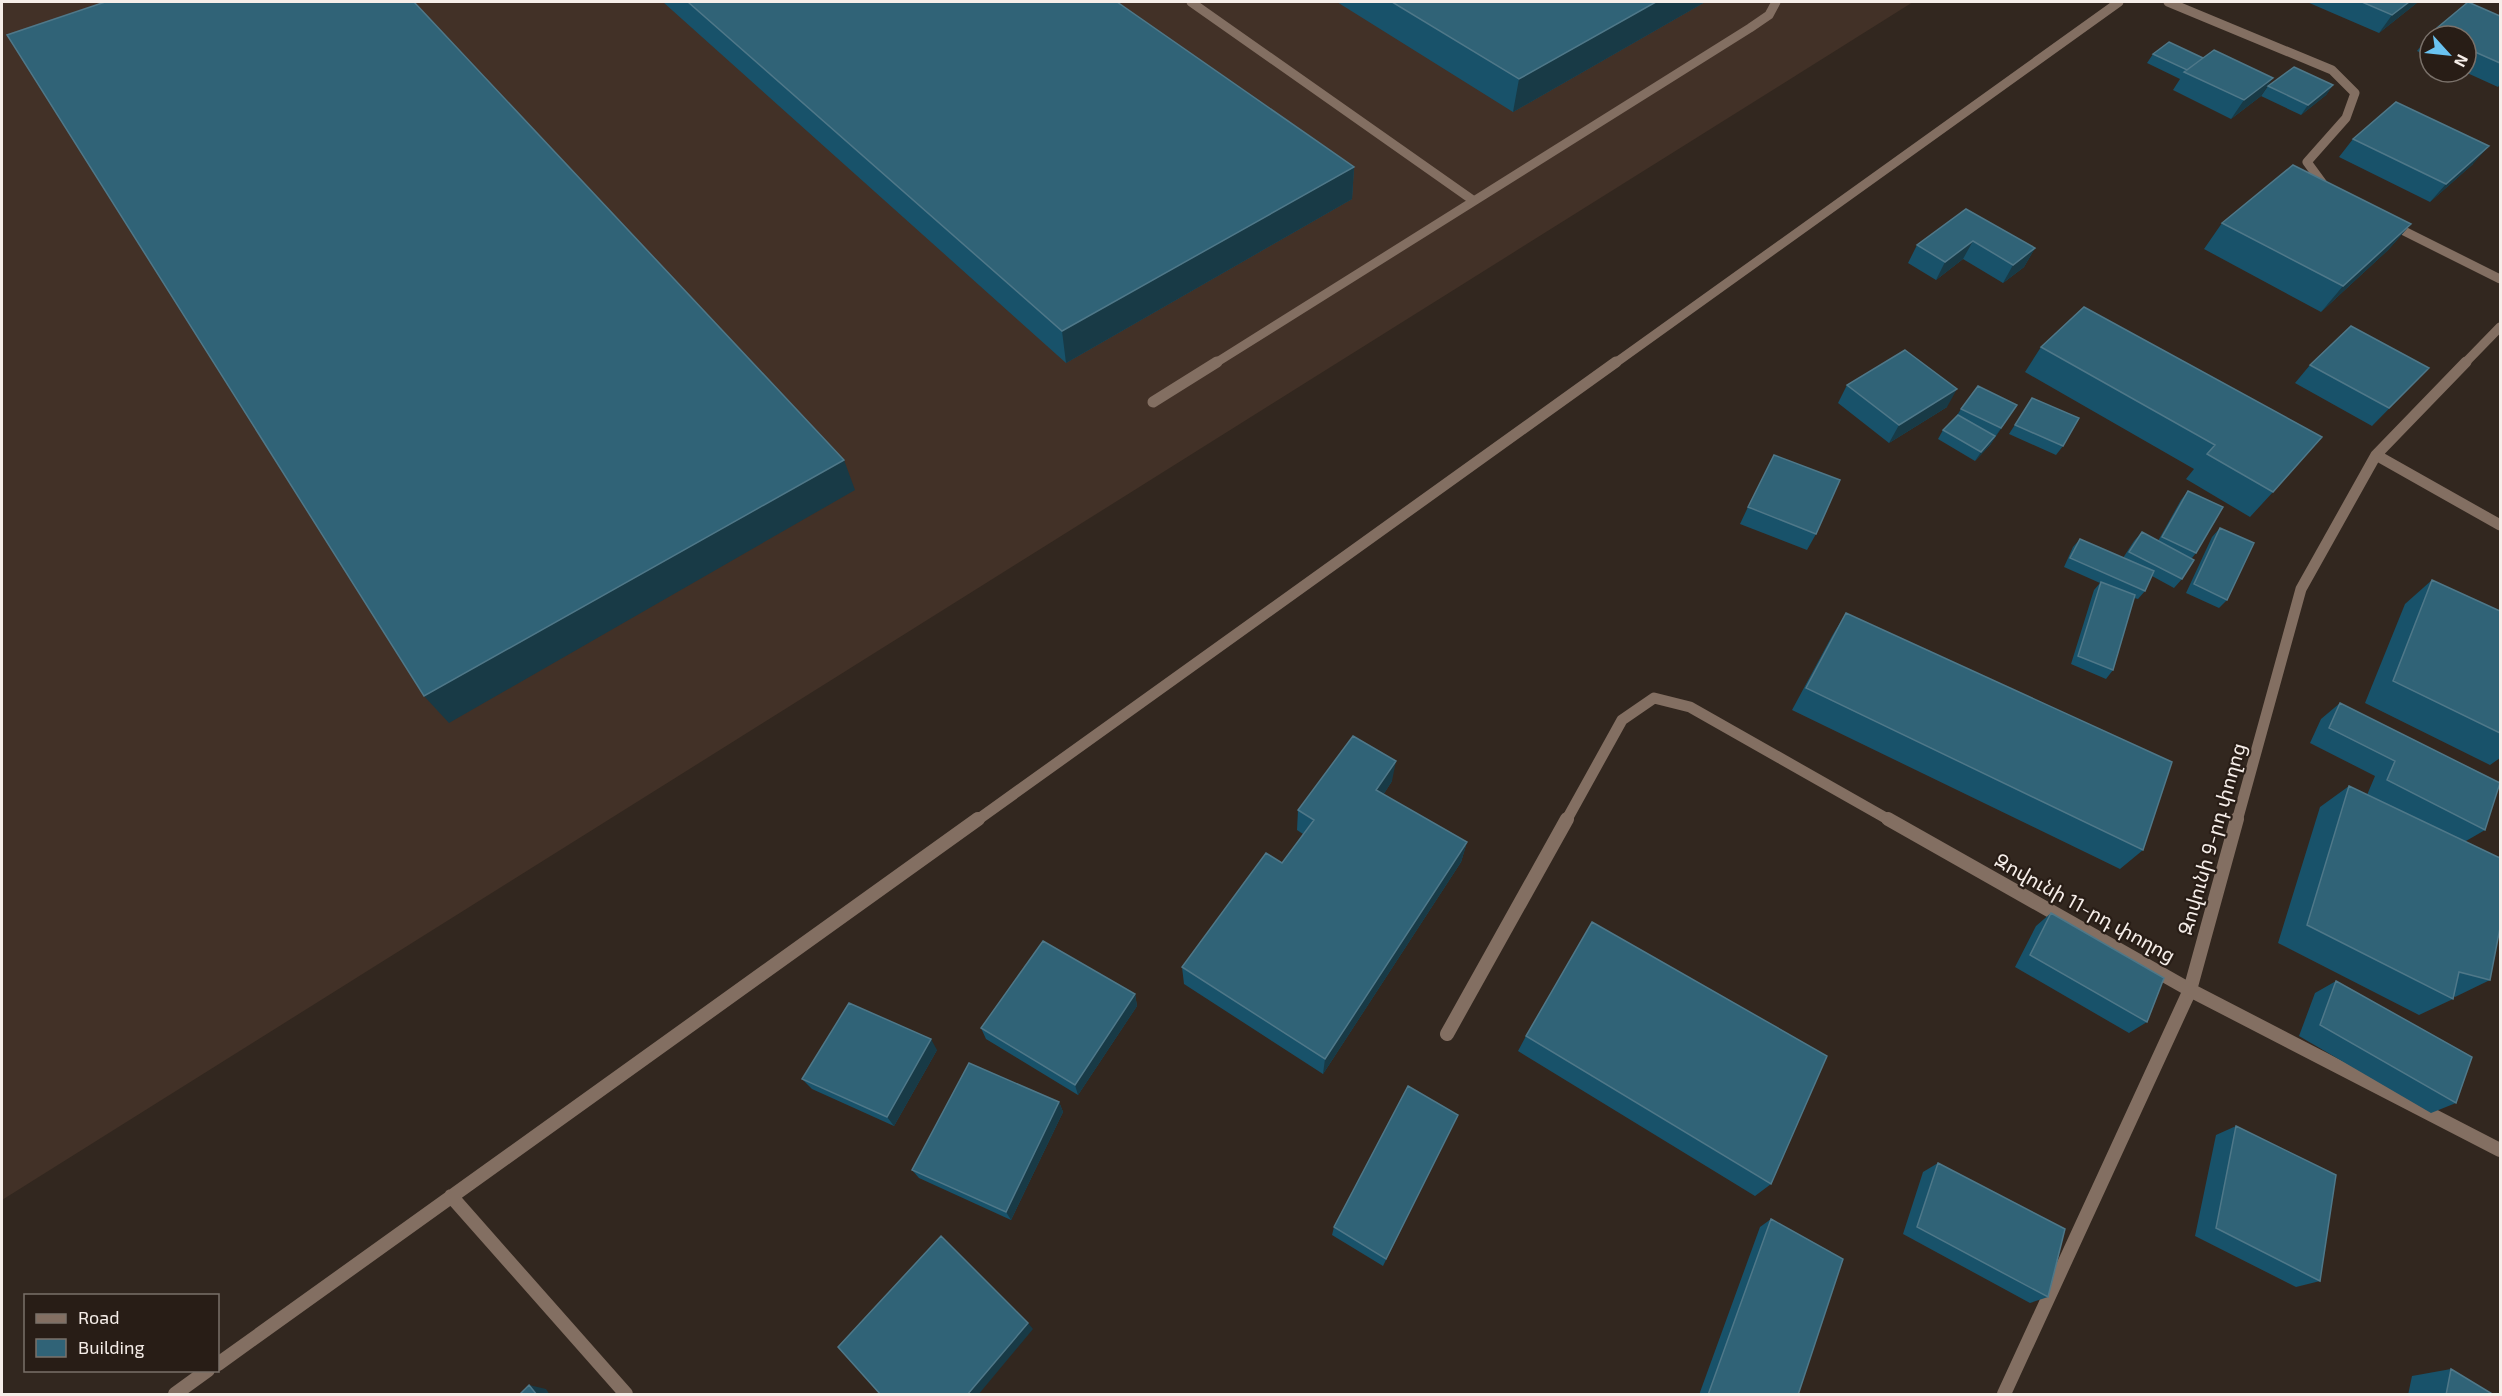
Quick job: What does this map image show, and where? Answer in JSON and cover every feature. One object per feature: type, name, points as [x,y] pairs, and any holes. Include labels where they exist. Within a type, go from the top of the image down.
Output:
[{"type":"street","points":[[1191,2],[1474,201]]},
{"type":"street","points":[[1153,402],[1750,28],[1769,15],[1776,2]]},
{"type":"street","points":[[219,1363],[2119,2]]},
{"type":"street","points":[[2168,2],[2332,70],[2355,93],[2346,118],[2307,162],[2331,195],[2342,200]]},
{"type":"street","points":[[2384,221],[2500,279]]},
{"type":"street","name":"Զովունի 9-րդ փողոց","points":[[2004,1395],[2190,990],[2301,589],[2376,455],[2500,327]]},
{"type":"street","points":[[2376,455],[2500,525]]},
{"type":"street","name":"Զովունի 11-րդ փողոց","points":[[1447,1034],[1622,720],[1654,698],[1690,707],[2190,990],[2500,1150]]},
{"type":"street","points":[[451,1197],[626,1395]]},
{"type":"street","points":[[175,1395],[207,1372]]},
{"type":"shaded area","points":[[2,2],[1913,2],[2,1200]]},
{"type":"building","points":[[105,2],[414,2],[844,460],[424,696],[7,35]]},
{"type":"building","points":[[688,2],[1117,2],[1354,167],[1062,331]]},
{"type":"building","points":[[1392,2],[1656,2],[1519,79]]},
{"type":"building","points":[[2362,2],[2409,2],[2392,15]]},
{"type":"building","points":[[2468,2],[2500,16],[2500,63],[2478,53],[2478,24],[2442,24]]},
{"type":"building","points":[[2169,42],[2203,58],[2187,70],[2153,54]]},
{"type":"building","points":[[2214,50],[2273,78],[2244,100],[2184,72]]},
{"type":"building","points":[[2294,67],[2333,85],[2308,105],[2268,86]]},
{"type":"building","points":[[2396,102],[2489,146],[2446,184],[2353,139]]},
{"type":"building","points":[[2293,165],[2411,224],[2343,286],[2222,223]]},
{"type":"building","points":[[1966,209],[2035,248],[2013,265],[1973,241],[1945,262],[1917,245]]},
{"type":"building","points":[[2084,307],[2322,437],[2273,492],[2207,454],[2215,445],[2041,347]]},
{"type":"building","points":[[2351,326],[2429,368],[2389,408],[2310,365]]},
{"type":"building","points":[[1905,350],[1957,389],[1899,425],[1847,385]]},
{"type":"building","points":[[1978,386],[2017,405],[2001,428],[1961,409]]},
{"type":"building","points":[[2032,398],[2079,418],[2063,446],[2015,425]]},
{"type":"building","points":[[1958,415],[1995,436],[1981,452],[1943,430]]},
{"type":"building","points":[[1774,455],[1840,480],[1816,534],[1748,507]]},
{"type":"building","points":[[2188,491],[2223,507],[2196,553],[2162,537]]},
{"type":"building","points":[[2220,528],[2254,543],[2227,600],[2194,584]]},
{"type":"building","points":[[2142,532],[2194,560],[2182,579],[2129,552]]},
{"type":"building","points":[[2080,539],[2154,571],[2145,591],[2070,558]]},
{"type":"building","points":[[2432,580],[2500,611],[2500,733],[2393,681]]},
{"type":"building","points":[[2101,582],[2135,595],[2113,670],[2078,656]]},
{"type":"building","points":[[1846,613],[2172,762],[2143,850],[1806,688]]},
{"type":"building","points":[[2340,703],[2500,783],[2485,830],[2387,780],[2395,761],[2329,728]]},
{"type":"building","points":[[1353,736],[1396,761],[1376,790],[1467,842],[1325,1059],[1182,967],[1266,853],[1282,863],[1314,820],[1298,810]]},
{"type":"building","points":[[2349,786],[2500,858],[2500,928],[2490,980],[2459,972],[2453,999],[2307,925]]},
{"type":"building","points":[[2051,913],[2164,978],[2147,1022],[2030,955]]},
{"type":"building","points":[[1592,922],[1827,1056],[1771,1184],[1526,1036]]},
{"type":"building","points":[[1043,941],[1135,994],[1075,1085],[981,1028]]},
{"type":"building","points":[[2336,981],[2472,1057],[2456,1103],[2320,1025]]},
{"type":"building","points":[[849,1003],[931,1039],[887,1117],[802,1079]]},
{"type":"building","points":[[969,1063],[1059,1102],[1006,1212],[912,1170]]},
{"type":"building","points":[[1408,1086],[1458,1115],[1386,1259],[1334,1227]]},
{"type":"building","points":[[2236,1126],[2336,1175],[2320,1281],[2216,1228]]},
{"type":"building","points":[[1938,1163],[2065,1229],[2048,1297],[1917,1227]]},
{"type":"building","points":[[1771,1219],[1843,1259],[1798,1395],[1708,1395]]},
{"type":"building","points":[[941,1236],[1028,1323],[967,1395],[881,1395],[838,1347]]},
{"type":"building","points":[[2451,1369],[2494,1395],[2446,1395]]},
{"type":"building","points":[[529,1385],[537,1395],[519,1395]]}]
